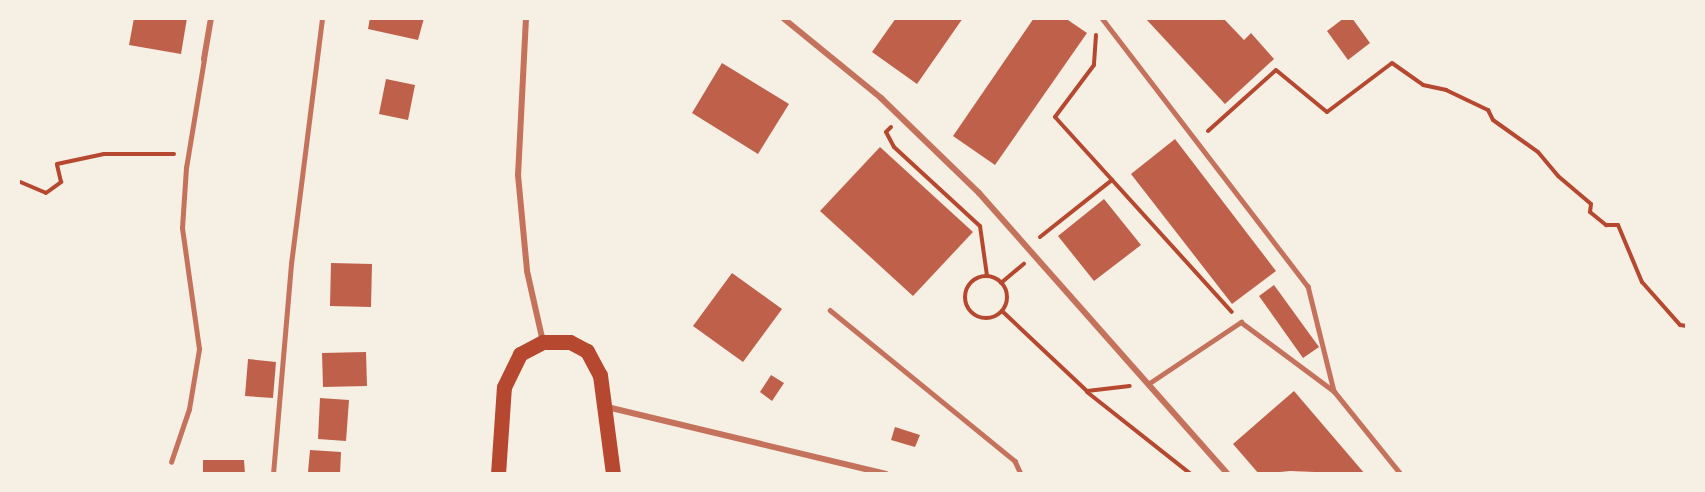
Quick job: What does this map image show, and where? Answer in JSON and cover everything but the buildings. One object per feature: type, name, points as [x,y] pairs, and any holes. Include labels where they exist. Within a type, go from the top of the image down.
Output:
[{"type":"main road","points":[[498,474],[504,387],[520,354],[543,342],[570,342],[587,351],[600,375],[607,407],[613,474]]},
{"type":"street","points":[[204,59],[211,18]]},
{"type":"street","points":[[525,18],[518,175],[527,272],[543,342]]},
{"type":"street","points":[[783,18],[901,118],[979,193],[1228,474]]},
{"type":"street","points":[[607,407],[886,474]]},
{"type":"lane","points":[[273,474],[291,264],[322,18]]},
{"type":"lane","points":[[1102,18],[1308,286],[1334,391]]},
{"type":"lane","points":[[171,462],[189,409],[199,349],[182,228],[188,154],[204,59]]},
{"type":"lane","points":[[830,310],[1015,461],[1021,474]]},
{"type":"lane","points":[[1148,384],[1241,322],[1334,391],[1401,474]]},
{"type":"path","points":[[1096,30],[1094,65],[1055,117],[1241,322]]},
{"type":"path","points":[[1197,141],[1276,70],[1327,112],[1392,63],[1423,86],[1446,90],[1488,110],[1494,120],[1538,152],[1558,176],[1591,204],[1590,212],[1606,225],[1618,225],[1642,282],[1680,325],[1687,326]]},
{"type":"path","points":[[901,118],[886,132],[894,147],[980,226],[987,276]]},
{"type":"path","points":[[18,181],[46,193],[61,182],[57,164],[104,154],[188,154]]},
{"type":"path","points":[[1055,225],[1112,180]]},
{"type":"path","points":[[987,276],[1004,286],[1007,298],[1002,311]]},
{"type":"path","points":[[987,276],[968,285],[967,306],[983,317],[1002,311]]},
{"type":"path","points":[[1002,311],[1087,391],[1191,474]]},
{"type":"path","points":[[1087,391],[1148,384]]}]
